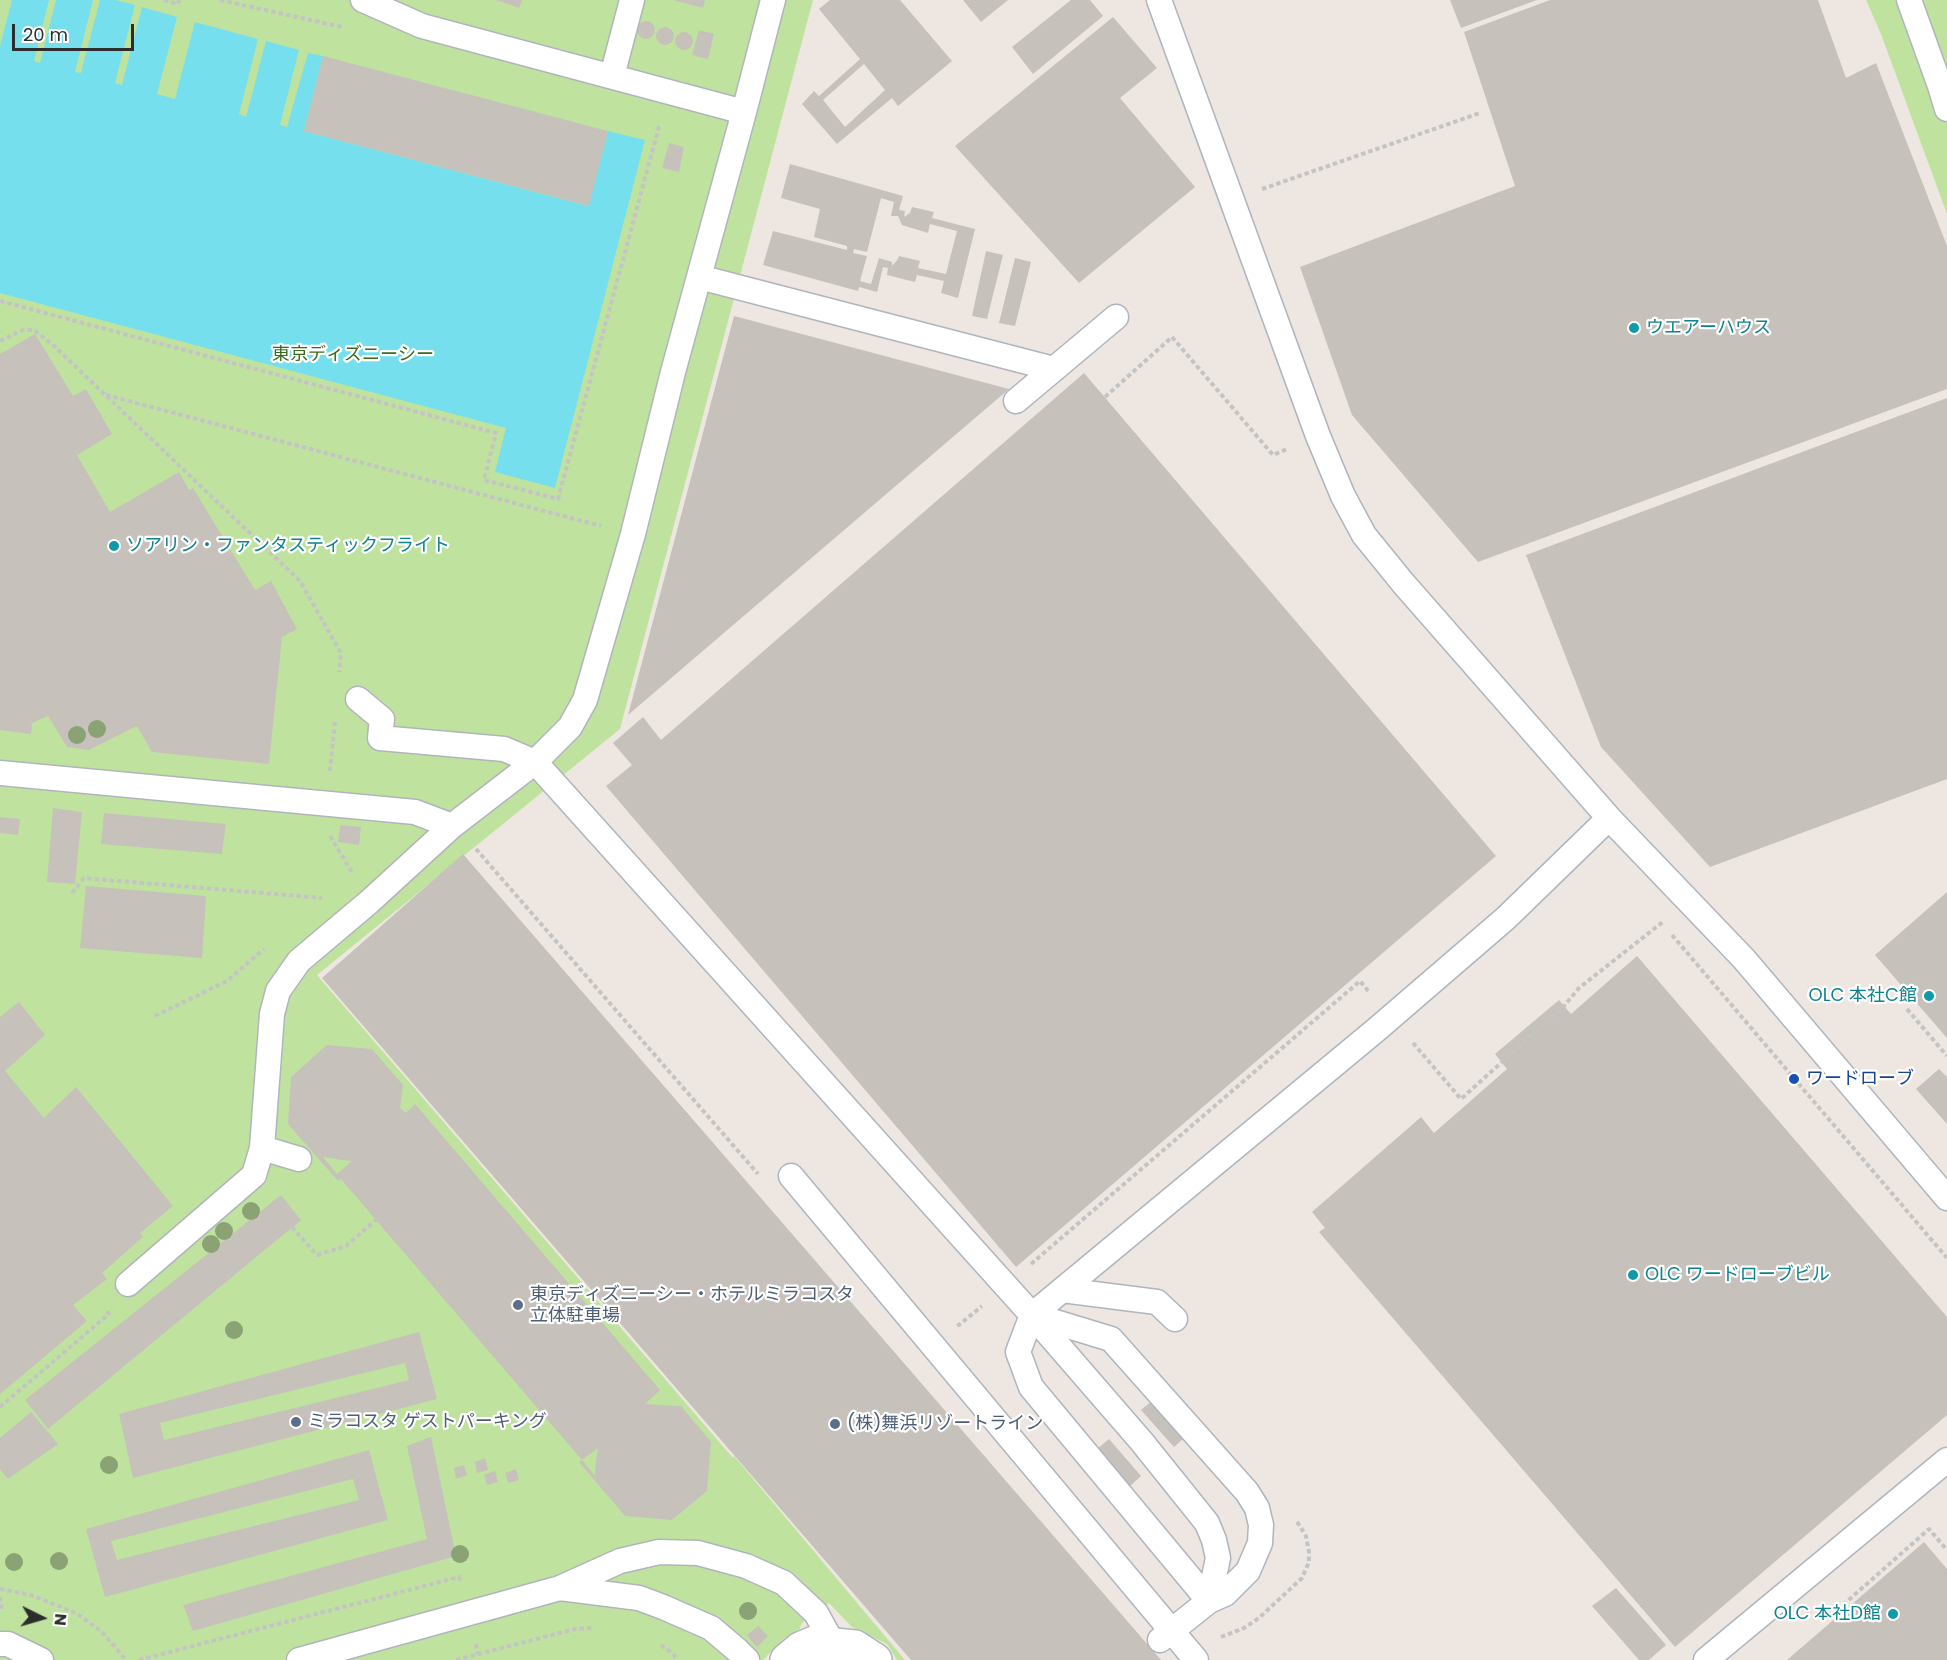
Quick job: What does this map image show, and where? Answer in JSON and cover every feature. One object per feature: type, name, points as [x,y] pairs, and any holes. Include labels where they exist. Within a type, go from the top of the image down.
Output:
[{"type":"street","points":[[787,1660],[800,1649],[814,1643],[855,1647],[875,1660]]},
{"type":"lane","points":[[363,0],[422,26],[744,112]]},
{"type":"lane","points":[[612,76],[632,0]]},
{"type":"lane","points":[[128,1284],[254,1175],[262,1148],[272,1014],[278,992],[299,961],[369,902],[452,826],[535,762],[570,727],[585,700],[633,534],[673,372],[773,0]]},
{"type":"lane","points":[[1159,0],[1318,436],[1343,496],[1364,535],[1403,583],[1609,818],[1736,950],[1947,1198]]},
{"type":"lane","points":[[1909,0],[1947,109]]},
{"type":"lane","points":[[699,277],[1054,369]]},
{"type":"lane","points":[[1016,401],[1116,318]]},
{"type":"lane","points":[[358,699],[382,719],[380,738],[504,748],[535,762],[1032,1315],[1142,1442],[1207,1522],[1218,1558],[1209,1600]]},
{"type":"lane","points":[[0,773],[415,812],[452,826]]},
{"type":"lane","points":[[1209,1600],[1031,1387],[1018,1352],[1032,1315],[1391,1017],[1506,918],[1609,818]]},
{"type":"lane","points":[[262,1148],[299,1159]]},
{"type":"lane","points":[[791,1176],[1166,1636],[1196,1660]]},
{"type":"lane","points":[[1062,1290],[1156,1302],[1175,1319]]},
{"type":"lane","points":[[1032,1315],[1111,1339],[1247,1492],[1257,1508],[1261,1524],[1260,1543],[1248,1571],[1225,1594],[1209,1600],[1166,1636]]},
{"type":"lane","points":[[1706,1660],[1947,1460]]},
{"type":"lane","points":[[300,1660],[560,1588],[620,1561],[659,1552],[698,1553],[746,1566],[784,1583],[816,1612],[833,1644]]},
{"type":"lane","points":[[560,1588],[639,1598],[655,1604],[711,1628],[747,1660]]},
{"type":"lane","points":[[0,1644],[9,1644],[41,1660]]},
{"type":"path","points":[[164,0],[178,4],[179,0]]},
{"type":"path","points":[[220,0],[347,28]]},
{"type":"path","points":[[1261,189],[1480,113]]},
{"type":"path","points":[[0,301],[496,433],[484,480],[558,499],[661,116]]},
{"type":"path","points":[[0,341],[23,330],[34,330],[52,344],[300,580],[341,653],[339,676]]},
{"type":"path","points":[[1105,397],[1172,337],[1273,455],[1318,436]]},
{"type":"path","points":[[106,395],[633,534]]},
{"type":"path","points":[[336,712],[324,826],[353,874]]},
{"type":"path","points":[[474,846],[765,1181]]},
{"type":"path","points":[[72,893],[84,878],[325,898]]},
{"type":"path","points":[[952,1316],[959,1325],[1360,981],[1461,1099],[1564,1006],[1579,988],[1666,919],[1675,887]]},
{"type":"path","points":[[1661,923],[1947,1258]]},
{"type":"path","points":[[1704,975],[1736,950]]},
{"type":"path","points":[[1908,1009],[1947,1056]]},
{"type":"path","points":[[292,1227],[317,1255],[346,1246],[376,1220]]},
{"type":"path","points":[[0,1407],[109,1314],[103,1306]]},
{"type":"path","points":[[1842,1605],[1929,1529],[1947,1550]]},
{"type":"path","points":[[0,1589],[31,1595],[76,1613],[102,1632],[126,1660]]},
{"type":"path","points":[[456,1660],[575,1629],[603,1627]]},
{"type":"path","points":[[656,1641],[678,1660]]},
{"type":"green space","name":"東京ディズニーシー","points":[[0,0],[813,0],[620,729],[317,975],[733,1458],[734,1456],[905,1660],[897,1660],[887,1644],[852,1627],[829,1603],[801,1624],[800,1629],[782,1640],[763,1660],[0,1660]]},
{"type":"green space","points":[[1866,0],[1947,0],[1947,214],[1881,34]]},
{"type":"water","points":[[12,0],[49,0],[34,61],[40,63],[56,0],[93,0],[75,72],[81,73],[100,0],[116,0],[135,5],[115,83],[122,85],[142,7],[177,17],[157,94],[175,99],[195,22],[258,39],[239,114],[246,117],[266,41],[299,50],[280,125],[287,127],[308,53],[323,56],[304,131],[588,206],[608,131],[645,140],[555,488],[495,472],[506,428],[0,293],[0,46]]},
{"type":"building","points":[[496,0],[522,0],[519,8]]},
{"type":"building","points":[[673,0],[705,0],[703,8]]},
{"type":"building","points":[[830,0],[900,0],[952,61],[898,106],[892,98],[837,144],[802,104],[814,91],[819,96],[860,59],[819,9]],"holes":[[[864,64],[885,90],[845,127],[823,100]]]},
{"type":"building","points":[[963,0],[1008,0],[981,22]]},
{"type":"building","points":[[1071,0],[1090,0],[1103,16],[1033,74],[1012,47]]},
{"type":"building","points":[[1450,0],[1537,0],[1461,28]]},
{"type":"building","name":"ウエアーハウス","points":[[1550,0],[1818,0],[1846,78],[1876,63],[1947,246],[1947,389],[1478,562],[1352,415],[1300,267],[1515,186],[1464,32]]},
{"type":"building","points":[[1113,17],[1157,68],[1120,98],[1195,187],[1079,283],[955,146]]},
{"type":"building","points":[[646,21],[654,26],[655,30],[650,38],[646,39],[638,34],[637,30],[642,22]]},
{"type":"building","points":[[661,27],[669,27],[674,32],[672,43],[661,45],[656,40],[656,32]]},
{"type":"building","points":[[699,30],[714,34],[708,59],[692,55]]},
{"type":"building","points":[[680,32],[688,32],[693,37],[691,48],[680,50],[675,45],[675,37]]},
{"type":"building","points":[[323,56],[608,131],[589,206],[304,131]]},
{"type":"building","points":[[669,143],[684,147],[679,172],[662,168]]},
{"type":"building","points":[[790,164],[903,196],[899,210],[905,211],[904,217],[910,213],[912,207],[934,212],[932,218],[975,229],[958,298],[941,293],[944,281],[917,275],[915,282],[887,275],[888,268],[883,267],[877,292],[859,287],[858,291],[763,265],[773,231],[847,250],[847,246],[814,237],[820,209],[781,198]],"holes":[[[881,198],[894,202],[891,216],[898,216],[902,225],[928,233],[930,224],[957,231],[946,274],[918,268],[920,261],[899,256],[892,266],[892,262],[879,258],[871,284],[860,281],[867,256],[853,253],[854,249],[867,252]]]},
{"type":"building","points":[[986,251],[1003,255],[987,319],[972,316]]},
{"type":"building","points":[[1015,258],[1031,262],[1015,326],[999,323]]},
{"type":"building","points":[[734,316],[1009,389],[628,715]]},
{"type":"building","name":"ソアリン・ファンタスティックフライト","points":[[35,334],[73,396],[86,389],[112,434],[77,455],[110,512],[179,472],[189,490],[193,488],[255,590],[271,581],[297,629],[282,637],[269,764],[152,752],[137,726],[89,750],[67,747],[48,716],[32,723],[31,734],[0,730],[0,354]]},
{"type":"building","points":[[1084,373],[1496,856],[1016,1267],[606,786],[632,765],[613,743],[643,717],[661,740]]},
{"type":"building","points":[[1947,398],[1947,779],[1710,867],[1601,747],[1526,555]]},
{"type":"building","points":[[53,808],[82,812],[75,884],[47,882]]},
{"type":"building","points":[[104,813],[226,824],[222,854],[101,844]]},
{"type":"building","points":[[0,817],[20,819],[18,835],[0,833]]},
{"type":"building","points":[[340,825],[361,827],[359,845],[338,842]]},
{"type":"building","points":[[463,854],[1161,1660],[911,1660],[322,978]]},
{"type":"building","points":[[86,886],[206,896],[202,958],[80,948]]},
{"type":"building","name":"OLC 本社C館","points":[[1947,892],[1947,1038],[1875,955]]},
{"type":"building","name":"OLC ワードローブビル","points":[[1637,956],[1947,1317],[1947,1415],[1675,1647],[1319,1232],[1325,1228],[1312,1212],[1421,1117],[1434,1133],[1507,1069],[1495,1054],[1559,1000],[1571,1014]]},
{"type":"building","points":[[19,1002],[45,1035],[5,1071],[44,1118],[76,1087],[173,1206],[140,1233],[143,1237],[102,1273],[107,1279],[73,1305],[87,1321],[0,1394],[0,1017]]},
{"type":"building","name":"東京ディズニーシー・ホテルミラコスタ 立体駐車場","points":[[327,1045],[372,1049],[403,1085],[400,1108],[406,1113],[415,1104],[660,1390],[645,1404],[681,1406],[711,1442],[707,1491],[672,1520],[625,1516],[579,1462],[582,1460],[341,1179],[338,1181],[288,1124],[291,1077]],"holes":[[[323,1157],[342,1160],[352,1161],[337,1174]],[[598,1448],[596,1461],[595,1476],[582,1460]]]},
{"type":"building","points":[[1939,1069],[1947,1077],[1947,1124],[1916,1089]]},
{"type":"building","points":[[281,1195],[301,1220],[48,1429],[25,1400]]},
{"type":"building","points":[[419,1332],[437,1399],[133,1478],[119,1414]],"holes":[[[405,1363],[409,1380],[164,1440],[160,1423]]]},
{"type":"building","points":[[1153,1400],[1185,1437],[1174,1447],[1141,1410]]},
{"type":"building","points":[[31,1412],[58,1444],[8,1479],[0,1469],[0,1438]]},
{"type":"building","points":[[431,1437],[456,1556],[193,1631],[183,1605],[427,1539],[407,1446]]},
{"type":"building","points":[[1109,1439],[1141,1476],[1130,1486],[1097,1449]]},
{"type":"building","points":[[369,1450],[388,1520],[105,1597],[86,1529]],"holes":[[[353,1479],[359,1500],[117,1560],[111,1541]]]},
{"type":"building","points":[[485,1458],[488,1470],[477,1473],[475,1462]]},
{"type":"building","points":[[464,1465],[467,1475],[456,1479],[454,1468]]},
{"type":"building","points":[[516,1469],[519,1480],[508,1483],[505,1473]]},
{"type":"building","points":[[495,1471],[498,1482],[487,1485],[484,1475]]},
{"type":"building","name":"OLC 本社D館","points":[[1924,1542],[1947,1569],[1947,1660],[1787,1660]]},
{"type":"building","points":[[1616,1588],[1666,1645],[1649,1660],[1639,1660],[1592,1606]]},
{"type":"building","points":[[758,1626],[768,1636],[757,1647],[747,1635]]},
{"type":"place","name":"ウエアーハウス","points":[[1634,328]]},
{"type":"place","name":"ソアリン・ファンタスティックフライト","points":[[114,546]]},
{"type":"place","name":"OLC 本社C館","points":[[1929,996]]},
{"type":"place","name":"ワードローブ","points":[[1794,1079]]},
{"type":"place","name":"OLC ワードローブビル","points":[[1633,1275]]},
{"type":"place","name":"東京ディズニーシー・ホテルミラコスタ 立体駐車場","points":[[518,1305]]},
{"type":"place","name":"ミラコスタ ゲストパーキング","points":[[296,1422]]},
{"type":"place","name":"(株)舞浜リゾートライン","points":[[835,1424]]},
{"type":"place","name":"OLC 本社D館","points":[[1893,1614]]}]
